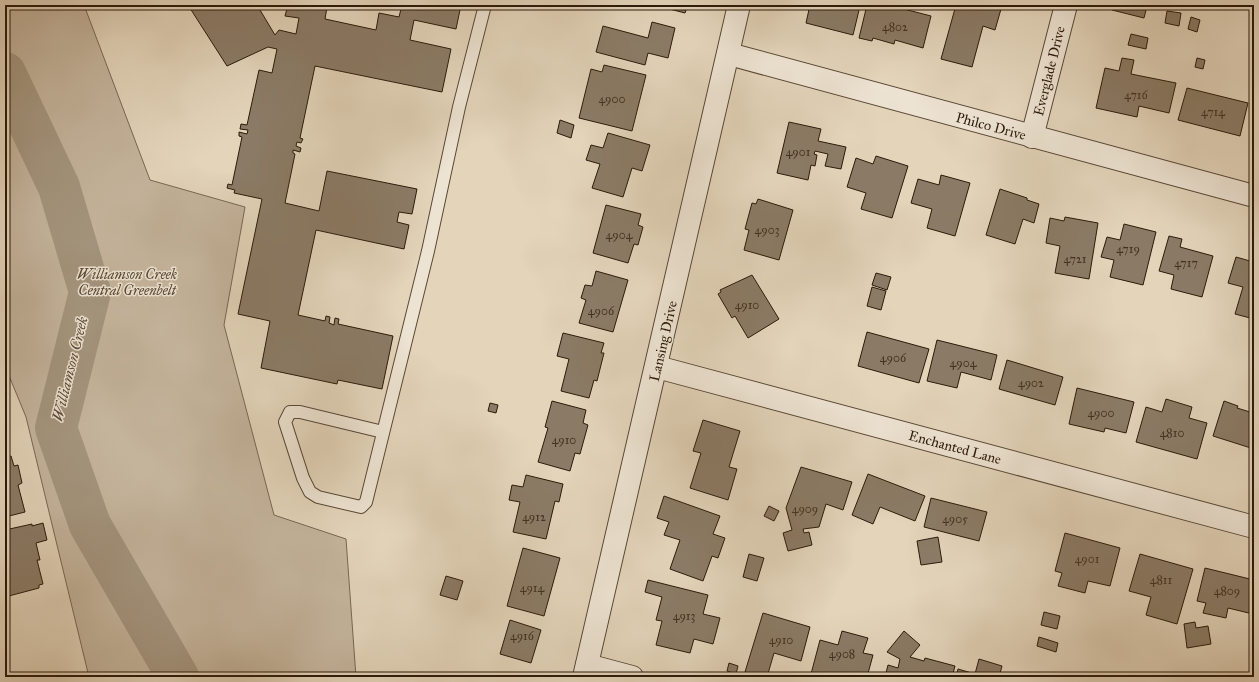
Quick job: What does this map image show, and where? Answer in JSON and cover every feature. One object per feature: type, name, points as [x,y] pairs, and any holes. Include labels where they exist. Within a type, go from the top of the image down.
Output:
[{"type":"street","name":"Lansing Drive","points":[[586,671],[729,54],[739,5]]},
{"type":"street","name":"Everglade Drive","points":[[1032,137],[1066,5]]},
{"type":"street","name":"Philco Drive","points":[[729,54],[1254,196]]},
{"type":"street","name":"Enchanted Lane","points":[[657,366],[1254,527]]},
{"type":"street","points":[[586,671],[632,677]]},
{"type":"lane","points":[[383,432],[300,412],[290,412],[285,422],[303,478],[310,492],[318,497],[361,507],[366,502],[428,251],[459,107],[485,5]]},
{"type":"green space","name":"Williamson Creek Central Greenbelt","points":[[5,5],[84,5],[150,180],[245,207],[224,325],[274,515],[346,539],[356,677],[89,677],[26,417],[5,366]]},
{"type":"building","points":[[188,5],[257,5],[275,35],[279,30],[296,34],[299,18],[285,16],[288,5],[319,5],[327,7],[325,19],[376,30],[379,13],[399,17],[402,5],[461,5],[456,29],[414,20],[410,40],[451,49],[442,92],[315,66],[300,138],[303,139],[301,143],[297,142],[296,146],[301,148],[300,152],[293,150],[293,153],[295,154],[285,203],[319,211],[327,171],[417,189],[412,214],[399,212],[397,222],[409,225],[404,249],[316,230],[298,315],[325,321],[326,316],[330,317],[329,323],[334,325],[335,318],[339,319],[338,324],[393,336],[382,389],[338,380],[337,384],[261,368],[270,321],[238,314],[262,199],[234,193],[235,190],[227,188],[228,184],[232,185],[242,137],[239,136],[239,132],[247,134],[248,130],[240,129],[241,124],[247,125],[259,70],[272,73],[277,49],[268,47],[227,66]]},
{"type":"building","points":[[658,5],[688,5],[685,13]]},
{"type":"building","points":[[810,5],[860,6],[853,35],[806,23]]},
{"type":"building","points":[[867,5],[897,5],[896,7],[931,16],[923,48],[895,40],[894,44],[873,38],[872,41],[859,38]]},
{"type":"building","points":[[956,5],[977,5],[987,9],[988,5],[1001,9],[995,30],[983,26],[972,67],[941,59]]},
{"type":"building","points":[[1114,5],[1163,5],[1163,9],[1147,6],[1144,18],[1112,10]]},
{"type":"building","points":[[1167,11],[1181,13],[1179,26],[1165,23]]},
{"type":"building","points":[[1191,17],[1200,20],[1197,32],[1188,29]]},
{"type":"building","points":[[652,22],[675,28],[668,58],[648,53],[645,65],[596,52],[603,26],[648,38]]},
{"type":"building","points":[[1131,34],[1148,38],[1146,49],[1128,45]]},
{"type":"building","points":[[1122,58],[1134,60],[1131,74],[1176,83],[1169,113],[1139,106],[1137,117],[1096,108],[1105,68],[1119,71]]},
{"type":"building","points":[[1197,58],[1205,60],[1203,69],[1195,67]]},
{"type":"building","points":[[604,65],[646,75],[632,131],[579,118],[591,69],[602,72]]},
{"type":"building","points":[[1187,88],[1248,103],[1240,136],[1178,120]]},
{"type":"building","points":[[1254,119],[1254,137],[1250,137]]},
{"type":"building","points":[[560,120],[574,125],[571,138],[557,133]]},
{"type":"building","points":[[789,122],[821,129],[818,141],[846,147],[841,169],[825,166],[828,154],[815,151],[814,154],[817,155],[815,166],[811,165],[808,180],[777,173]]},
{"type":"building","points":[[608,133],[650,145],[642,171],[632,168],[623,197],[592,188],[600,164],[586,160],[591,145],[603,148]]},
{"type":"building","points":[[876,156],[908,166],[892,218],[861,209],[866,193],[847,187],[856,158],[873,164]]},
{"type":"building","points":[[941,175],[970,183],[955,236],[927,228],[932,209],[911,203],[918,179],[939,185]]},
{"type":"building","points":[[1000,189],[1027,198],[1027,200],[1039,204],[1034,223],[1023,219],[1015,244],[986,235]]},
{"type":"building","points":[[758,199],[793,210],[779,260],[744,250],[749,230],[745,229],[752,203],[756,204]]},
{"type":"building","points":[[606,205],[641,214],[638,225],[643,227],[638,245],[634,244],[628,263],[593,253]]},
{"type":"building","points":[[1065,217],[1098,223],[1089,279],[1055,273],[1060,246],[1046,243],[1050,218],[1064,221]]},
{"type":"building","points":[[1124,224],[1156,232],[1143,285],[1110,277],[1114,260],[1101,257],[1107,237],[1120,240]]},
{"type":"building","points":[[1169,236],[1182,239],[1180,247],[1213,256],[1202,297],[1171,289],[1174,275],[1159,271]]},
{"type":"building","points":[[1236,257],[1250,261],[1251,257],[1254,258],[1254,319],[1235,314],[1243,287],[1228,283]]},
{"type":"building","points":[[596,271],[628,280],[613,332],[579,323],[586,300],[581,298],[585,285],[592,286]]},
{"type":"building","points":[[876,273],[891,277],[887,290],[872,285]]},
{"type":"building","points":[[752,275],[779,319],[748,338],[735,316],[732,318],[718,294],[721,292],[720,290]]},
{"type":"building","points":[[872,287],[886,291],[881,310],[867,306]]},
{"type":"building","points":[[867,332],[929,349],[919,383],[858,366]]},
{"type":"building","points":[[563,333],[604,343],[601,353],[604,353],[597,381],[594,380],[589,398],[561,391],[569,359],[557,356]]},
{"type":"building","points":[[937,340],[997,355],[991,380],[961,372],[957,388],[927,381]]},
{"type":"building","points":[[1007,360],[1063,377],[1055,405],[999,389]]},
{"type":"building","points":[[1077,388],[1134,402],[1126,433],[1105,428],[1104,432],[1069,424]]},
{"type":"building","points":[[1166,399],[1192,407],[1189,418],[1207,423],[1197,459],[1136,442],[1146,407],[1162,412]]},
{"type":"building","points":[[552,401],[586,410],[583,423],[588,425],[580,454],[575,453],[570,471],[538,462],[548,428],[545,427]]},
{"type":"building","points":[[1224,401],[1238,406],[1237,408],[1250,412],[1251,409],[1254,410],[1254,449],[1213,436]]},
{"type":"building","points":[[490,403],[498,405],[496,413],[488,411]]},
{"type":"building","points":[[703,420],[740,431],[729,467],[737,469],[728,500],[690,488],[701,453],[693,451]]},
{"type":"building","points":[[11,456],[14,466],[18,465],[22,483],[18,485],[25,512],[5,517],[5,457]]},
{"type":"building","points":[[801,467],[852,482],[843,510],[826,504],[819,527],[803,529],[804,533],[809,532],[812,545],[788,551],[783,533],[792,530],[786,508]]},
{"type":"building","points":[[868,474],[925,496],[915,521],[880,507],[873,524],[852,515]]},
{"type":"building","points":[[526,475],[563,484],[559,502],[555,501],[546,539],[513,532],[520,502],[509,500],[512,485],[523,487]]},
{"type":"building","points":[[664,496],[720,516],[713,534],[725,538],[718,558],[712,556],[703,581],[670,569],[680,540],[664,535],[669,522],[657,518]]},
{"type":"building","points":[[931,498],[987,512],[979,541],[924,527]]},
{"type":"building","points":[[769,506],[779,511],[774,521],[764,516]]},
{"type":"building","points":[[43,523],[47,540],[36,543],[40,560],[37,560],[43,584],[39,585],[39,588],[5,597],[5,530]]},
{"type":"building","points":[[1065,533],[1120,548],[1110,586],[1088,581],[1085,593],[1058,586],[1062,573],[1055,571]]},
{"type":"building","points":[[938,537],[942,562],[921,565],[917,541]]},
{"type":"building","points":[[523,548],[560,558],[544,616],[507,606]]},
{"type":"building","points":[[749,554],[764,558],[757,581],[743,577]]},
{"type":"building","points":[[1140,554],[1193,569],[1177,624],[1146,615],[1151,597],[1129,591]]},
{"type":"building","points":[[1205,568],[1254,580],[1253,614],[1228,608],[1226,618],[1203,613],[1206,603],[1197,601]]},
{"type":"building","points":[[446,576],[463,581],[457,600],[440,595]]},
{"type":"building","points":[[648,580],[708,595],[703,614],[720,618],[713,644],[694,639],[690,653],[656,645],[662,621],[656,620],[662,597],[645,592]]},
{"type":"building","points":[[1044,612],[1060,616],[1057,629],[1041,625]]},
{"type":"building","points":[[763,613],[810,627],[801,661],[774,653],[767,677],[745,672]]},
{"type":"building","points":[[510,620],[541,630],[531,663],[500,654]]},
{"type":"building","points":[[1195,622],[1196,628],[1208,626],[1211,644],[1187,648],[1184,624]]},
{"type":"building","points":[[842,631],[868,638],[863,653],[873,655],[867,677],[822,677],[811,674],[820,640],[838,645]]},
{"type":"building","points":[[904,631],[920,645],[910,657],[924,661],[925,658],[955,666],[952,677],[885,677],[888,665],[898,668],[900,659],[887,652]]},
{"type":"building","points":[[1039,637],[1058,643],[1056,652],[1037,646]]},
{"type":"building","points":[[979,659],[1002,666],[999,677],[956,677],[958,669],[975,674]]},
{"type":"building","points":[[729,663],[738,666],[736,674],[727,671]]},
{"type":"waterway","name":"Williamson Creek","points":[[5,73],[59,187],[90,292],[56,428],[90,525],[178,677]]}]
